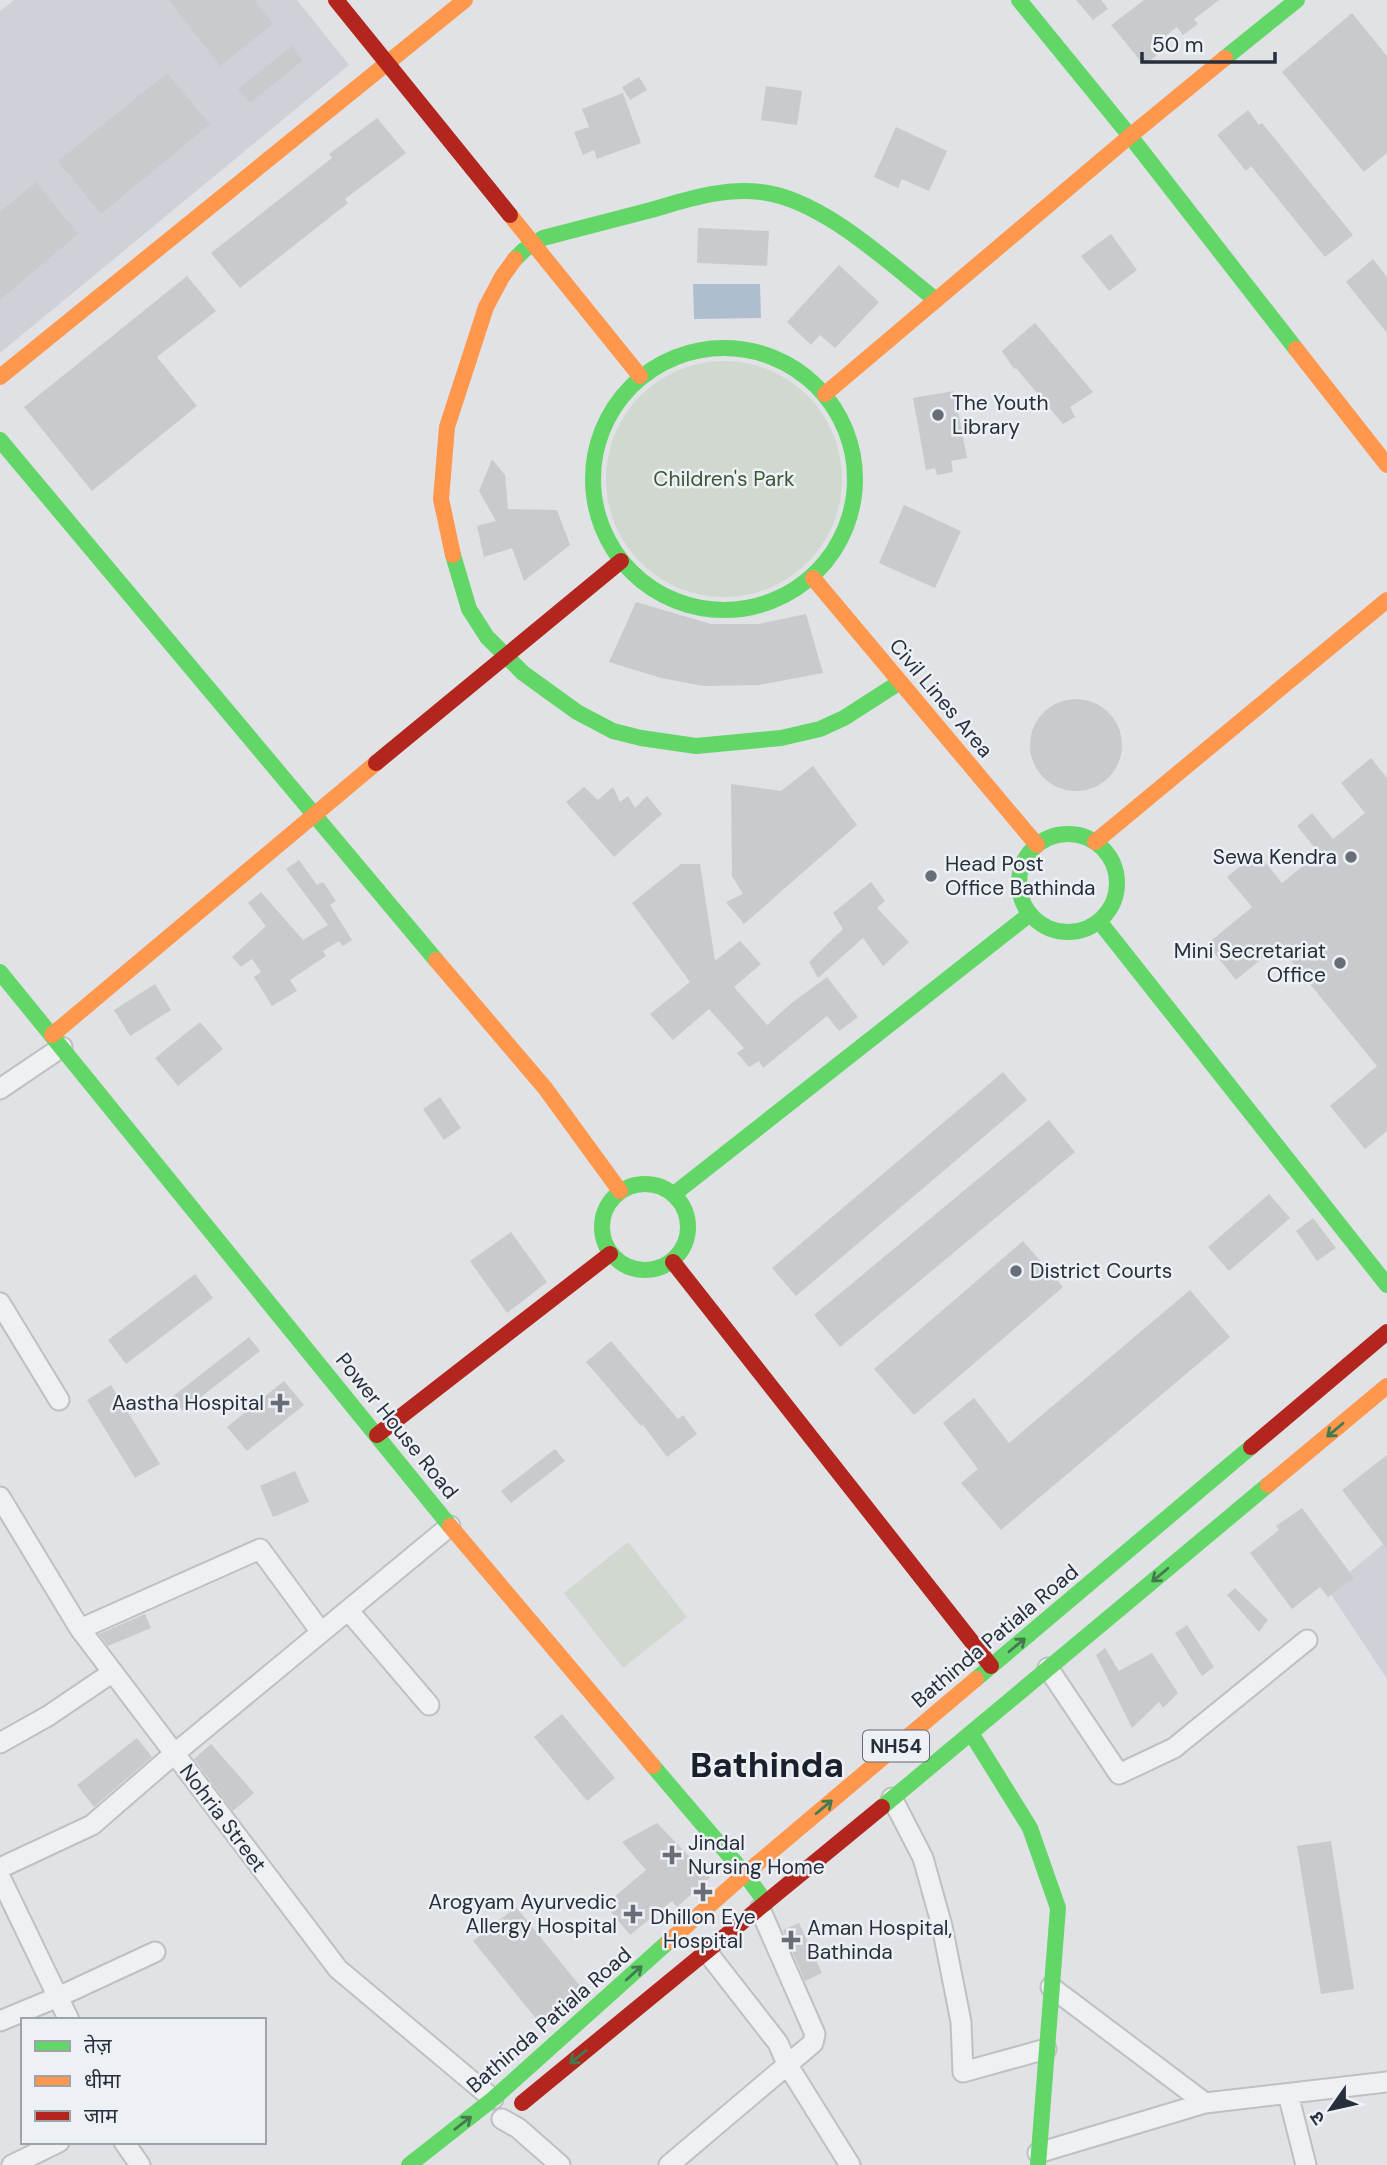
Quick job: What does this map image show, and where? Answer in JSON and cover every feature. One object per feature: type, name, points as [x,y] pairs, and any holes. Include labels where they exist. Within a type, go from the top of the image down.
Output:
[{"type":"main road","points":[[336,0],[640,376]]},
{"type":"main road","points":[[0,377],[465,0]]},
{"type":"main road","points":[[1019,0],[1130,136],[1387,466]]},
{"type":"main road","points":[[825,394],[1130,136],[1297,0]]},
{"type":"main road","points":[[900,682],[831,725],[781,738],[696,746],[640,738],[597,724],[523,673],[487,637],[469,609],[457,575],[445,522],[441,478],[450,414],[485,307],[508,268],[533,243],[543,238],[688,200],[723,193],[762,192],[798,203],[841,226],[936,300]]},
{"type":"main road","points":[[716,347],[756,351],[794,367],[825,394],[846,429],[856,468],[853,509],[838,547],[813,578],[776,601],[735,612],[692,608],[652,590],[621,561],[600,526],[592,485],[596,444],[613,407],[640,376],[676,356],[716,347]]},
{"type":"main road","points":[[0,440],[545,1088],[620,1191]]},
{"type":"main road","points":[[57,1041],[313,815],[621,561]]},
{"type":"main road","name":"Civil Lines Area","points":[[813,578],[1037,845]]},
{"type":"main road","points":[[1095,842],[1387,600]]},
{"type":"main road","points":[[1066,834],[1095,842],[1106,852],[1114,866],[1117,881],[1109,910],[1099,921],[1086,929],[1071,932],[1041,924],[1030,914],[1022,900],[1019,885],[1027,856],[1037,845],[1051,837],[1066,834]]},
{"type":"main road","points":[[674,1194],[1030,914]]},
{"type":"main road","points":[[1099,921],[1387,1285]]},
{"type":"main road","name":"Power House Road","points":[[0,972],[450,1525],[745,1874],[763,1906]]},
{"type":"main road","points":[[641,1183],[660,1186],[674,1194],[681,1202],[689,1222],[685,1247],[673,1262],[649,1272],[628,1268],[610,1254],[601,1230],[606,1206],[620,1191],[641,1183]]},
{"type":"main road","points":[[377,1434],[610,1254]]},
{"type":"main road","points":[[673,1262],[991,1666]]},
{"type":"main road","name":"Bathinda Patiala Road","points":[[409,2165],[493,2099],[745,1874],[1387,1332]]},
{"type":"main road","name":"NH54","points":[[497,2123],[763,1906],[1387,1386]]},
{"type":"main road","points":[[971,1733],[1030,1828],[1058,1908],[1038,2159]]},
{"type":"street","points":[[0,1089],[57,1041]]},
{"type":"street","points":[[0,1303],[59,1400]]},
{"type":"street","name":"Nohria Street","points":[[0,1497],[80,1629],[338,1969],[493,2099]]},
{"type":"street","points":[[0,1868],[92,1825],[450,1525]]},
{"type":"street","points":[[80,1629],[260,1549],[321,1632]]},
{"type":"street","points":[[348,1610],[429,1705]]},
{"type":"street","points":[[1048,1668],[1119,1774],[1174,1748],[1307,1640]]},
{"type":"street","points":[[0,1743],[48,1716],[113,1672]]},
{"type":"street","points":[[892,1798],[923,1858],[942,1926],[961,2022],[963,2072],[1046,2049]]},
{"type":"street","points":[[0,1877],[68,2018]]},
{"type":"street","points":[[669,2165],[813,2043],[815,2034],[763,1906]]},
{"type":"street","points":[[0,2021],[155,1952]]},
{"type":"street","points":[[707,1952],[778,2043],[787,2064],[849,2165]]},
{"type":"street","points":[[1051,1987],[1205,2104]]},
{"type":"street","points":[[1038,2159],[1205,2104],[1288,2094],[1386,2087]]},
{"type":"street","points":[[1288,2094],[1306,2165]]},
{"type":"street","points":[[497,2123],[518,2128],[560,2165]]},
{"type":"street","points":[[12,2165],[55,2144]]},
{"type":"street","points":[[125,2144],[140,2165]]},
{"type":"shaded area","points":[[14,0],[297,0],[349,65],[0,353],[0,11]]},
{"type":"shaded area","points":[[1387,1541],[1387,1679],[1328,1590]]},
{"type":"green space","name":"Children's Park","points":[[724,361],[747,363],[780,375],[799,388],[815,404],[828,423],[837,445],[842,479],[840,502],[828,535],[815,554],[799,570],[780,583],[758,592],[724,597],[701,595],[668,583],[649,570],[633,554],[620,535],[611,513],[606,479],[608,456],[620,423],[633,404],[649,388],[668,375],[690,366]]},
{"type":"green space","points":[[628,1542],[687,1617],[623,1668],[564,1593]]},
{"type":"water","points":[[693,284],[760,284],[761,318],[694,319]]},
{"type":"building","points":[[169,0],[254,0],[273,24],[220,66]]},
{"type":"building","points":[[1076,0],[1101,0],[1108,9],[1093,20]]},
{"type":"building","points":[[1144,0],[1219,0],[1194,19],[1198,24],[1183,35],[1177,27],[1155,44],[1161,52],[1144,65],[1111,25]]},
{"type":"building","points":[[1352,13],[1387,56],[1387,153],[1364,172],[1282,72]]},
{"type":"building","points":[[292,46],[303,60],[250,103],[238,89]]},
{"type":"building","points":[[167,73],[210,124],[101,214],[58,161]]},
{"type":"building","points":[[639,77],[647,90],[630,100],[622,87]]},
{"type":"building","points":[[766,86],[802,91],[797,125],[761,120]]},
{"type":"building","points":[[623,93],[641,143],[597,159],[594,150],[583,155],[574,132],[589,127],[582,109]]},
{"type":"building","points":[[1248,110],[1259,125],[1262,123],[1353,235],[1325,257],[1251,166],[1246,171],[1217,135]]},
{"type":"building","points":[[377,118],[406,153],[345,199],[348,203],[240,288],[211,253],[332,158],[329,154]]},
{"type":"building","points":[[896,127],[947,151],[929,191],[902,179],[898,188],[874,177]]},
{"type":"building","points":[[36,182],[78,234],[0,300],[0,212]]},
{"type":"building","points":[[698,228],[769,231],[767,266],[697,263]]},
{"type":"building","points":[[1111,234],[1137,270],[1109,291],[1081,256]]},
{"type":"building","points":[[1373,259],[1387,277],[1387,333],[1346,282]]},
{"type":"building","points":[[839,265],[879,302],[835,348],[820,335],[811,345],[787,322]]},
{"type":"building","points":[[187,276],[216,311],[157,357],[197,406],[92,491],[24,407]]},
{"type":"building","points":[[1035,323],[1093,392],[1070,407],[1075,417],[1063,424],[1016,368],[1014,369],[1002,351]]},
{"type":"building","points":[[954,391],[967,458],[951,461],[953,472],[937,475],[935,468],[926,470],[913,398]]},
{"type":"building","points":[[492,459],[505,475],[508,509],[557,510],[570,545],[524,581],[512,548],[484,557],[477,526],[496,521],[479,491]]},
{"type":"building","points":[[904,505],[961,531],[935,588],[879,563]]},
{"type":"building","points":[[636,602],[711,624],[759,624],[806,614],[823,673],[759,685],[704,686],[661,678],[609,662]]},
{"type":"building","points":[[1076,699],[1093,703],[1108,713],[1118,728],[1122,745],[1118,762],[1108,777],[1093,787],[1076,791],[1059,787],[1044,777],[1034,762],[1030,745],[1034,728],[1044,713],[1059,703]]},
{"type":"building","name":"Mini Secretariat Office","points":[[1371,758],[1387,778],[1387,1131],[1365,1149],[1330,1106],[1377,1066],[1278,945],[1236,980],[1207,944],[1252,907],[1227,877],[1257,852],[1282,883],[1319,853],[1297,826],[1312,813],[1333,839],[1365,813],[1341,783]]},
{"type":"building","points":[[813,766],[857,825],[744,924],[726,902],[743,894],[732,876],[731,784],[781,791]]},
{"type":"building","points":[[584,787],[598,800],[613,787],[620,802],[628,796],[635,808],[647,796],[662,814],[614,857],[566,802]]},
{"type":"building","points":[[299,860],[317,885],[323,882],[336,901],[330,905],[352,940],[343,946],[339,941],[323,951],[326,956],[290,980],[297,991],[272,1006],[254,977],[261,972],[252,959],[241,967],[232,957],[266,926],[248,903],[261,892],[303,940],[328,925],[286,869]]},
{"type":"building","points":[[681,864],[700,864],[715,961],[740,941],[761,964],[734,987],[767,1025],[827,977],[858,1017],[839,1031],[827,1016],[763,1068],[759,1061],[749,1067],[737,1053],[744,1048],[709,1009],[673,1040],[650,1014],[690,982],[632,903]]},
{"type":"building","points":[[871,882],[885,901],[877,908],[909,942],[883,966],[863,938],[818,978],[809,962],[843,929],[833,913]]},
{"type":"building","points":[[155,984],[171,1010],[130,1036],[114,1010]]},
{"type":"building","points":[[200,1022],[223,1049],[178,1086],[155,1058]]},
{"type":"building","points":[[1003,1072],[1027,1100],[796,1296],[772,1268]]},
{"type":"building","points":[[440,1097],[461,1128],[444,1140],[423,1109]]},
{"type":"building","points":[[1049,1120],[1075,1152],[840,1347],[814,1315]]},
{"type":"building","points":[[1269,1194],[1290,1218],[1229,1271],[1208,1247]]},
{"type":"building","points":[[1313,1218],[1336,1248],[1317,1261],[1296,1231]]},
{"type":"building","points":[[511,1232],[547,1282],[507,1313],[470,1261]]},
{"type":"building","points":[[1023,1241],[1063,1287],[914,1415],[874,1369]]},
{"type":"building","points":[[195,1274],[213,1298],[126,1364],[108,1340]]},
{"type":"building","points":[[1190,1290],[1230,1337],[1001,1530],[961,1483],[978,1469],[943,1423],[974,1398],[1009,1443]]},
{"type":"building","points":[[249,1337],[260,1351],[183,1411],[172,1397]]},
{"type":"building","points":[[611,1341],[678,1419],[683,1415],[697,1434],[667,1457],[643,1425],[641,1426],[586,1362]]},
{"type":"building","points":[[284,1381],[304,1405],[247,1451],[227,1427]]},
{"type":"building","points":[[111,1385],[160,1464],[135,1478],[87,1400]]},
{"type":"building","points":[[555,1449],[565,1461],[511,1503],[501,1491]]},
{"type":"building","points":[[1387,1455],[1387,1549],[1342,1490]]},
{"type":"building","points":[[295,1471],[309,1502],[273,1517],[260,1486]]},
{"type":"building","points":[[1302,1508],[1354,1578],[1328,1597],[1320,1587],[1292,1609],[1250,1553],[1279,1530],[1276,1526]]},
{"type":"building","points":[[1235,1588],[1268,1620],[1259,1632],[1227,1595]]},
{"type":"building","points":[[145,1614],[151,1628],[108,1646],[99,1634]]},
{"type":"building","points":[[1187,1625],[1214,1667],[1202,1676],[1175,1633]]},
{"type":"building","points":[[1105,1648],[1119,1671],[1152,1653],[1178,1693],[1163,1708],[1159,1702],[1132,1728],[1096,1655]]},
{"type":"building","points":[[562,1714],[615,1778],[587,1801],[534,1737]]},
{"type":"building","points":[[137,1738],[152,1757],[94,1807],[77,1785]]},
{"type":"building","points":[[211,1744],[254,1793],[233,1811],[194,1759]]},
{"type":"building","points":[[657,1823],[710,1878],[677,1907],[672,1901],[630,1935],[605,1905],[646,1870],[622,1842]]},
{"type":"building","points":[[1331,1841],[1354,1989],[1321,1994],[1297,1846]]},
{"type":"building","points":[[516,1907],[584,1991],[542,2026],[473,1941]]},
{"type":"building","points":[[799,1923],[822,1973],[805,1981],[783,1930]]},
{"type":"traffic: fast","points":[[1019,0],[1130,136],[1296,349]]},
{"type":"traffic: fast","points":[[1225,58],[1297,0]]},
{"type":"traffic: fast","points":[[515,259],[543,238],[705,195],[733,191],[761,192],[784,197],[831,219],[876,251],[936,300]]},
{"type":"traffic: fast","points":[[711,348],[737,348],[762,353],[786,363],[817,386],[840,417],[850,441],[855,479],[850,517],[840,541],[817,572],[786,595],[762,605],[737,610],[711,610],[686,605],[662,595],[641,581],[622,562],[608,541],[598,517],[593,492],[593,466],[598,441],[608,417],[622,396],[641,377],[662,363],[686,353],[711,348]]},
{"type":"traffic: fast","points":[[0,440],[436,960]]},
{"type":"traffic: fast","points":[[453,555],[469,609],[487,637],[523,673],[577,712],[613,731],[696,746],[781,738],[820,729],[844,718],[900,682]]},
{"type":"traffic: fast","points":[[1068,834],[1087,838],[1102,849],[1113,864],[1117,883],[1113,902],[1102,917],[1087,928],[1068,932],[1049,928],[1034,917],[1023,902],[1019,883],[1023,864],[1034,849],[1049,838],[1068,834]]},
{"type":"traffic: fast","points":[[674,1194],[1030,914]]},
{"type":"traffic: fast","points":[[1099,921],[1387,1285]]},
{"type":"traffic: fast","points":[[0,972],[450,1526]]},
{"type":"traffic: fast","points":[[645,1184],[662,1187],[676,1196],[685,1210],[688,1227],[685,1244],[676,1258],[662,1267],[645,1270],[628,1267],[614,1258],[605,1244],[602,1227],[605,1210],[614,1196],[628,1187],[645,1184]]},
{"type":"traffic: fast","points":[[976,1679],[1251,1447]]},
{"type":"traffic: fast","points":[[882,1807],[1268,1485]]},
{"type":"traffic: fast","points":[[971,1733],[1030,1828],[1058,1908],[1038,2165]]},
{"type":"traffic: fast","points":[[653,1766],[745,1874],[766,1903]]},
{"type":"traffic: fast","points":[[409,2165],[493,2099],[668,1942]]},
{"type":"traffic: slow","points":[[0,377],[465,0]]},
{"type":"traffic: slow","points":[[825,394],[1225,58]]},
{"type":"traffic: slow","points":[[510,215],[640,376]]},
{"type":"traffic: slow","points":[[453,555],[441,499],[447,427],[486,307],[515,259]]},
{"type":"traffic: slow","points":[[1296,349],[1387,465]]},
{"type":"traffic: slow","points":[[813,578],[1037,845]]},
{"type":"traffic: slow","points":[[1095,842],[1387,600]]},
{"type":"traffic: slow","points":[[52,1035],[376,763]]},
{"type":"traffic: slow","points":[[436,960],[545,1088],[620,1191]]},
{"type":"traffic: slow","points":[[1268,1485],[1387,1386]]},
{"type":"traffic: slow","points":[[450,1526],[653,1766]]},
{"type":"traffic: slow","points":[[668,1942],[976,1679]]},
{"type":"traffic: jam","points":[[336,0],[510,215]]},
{"type":"traffic: jam","points":[[376,763],[621,561]]},
{"type":"traffic: jam","points":[[377,1435],[610,1254]]},
{"type":"traffic: jam","points":[[673,1262],[991,1666]]},
{"type":"traffic: jam","points":[[1251,1447],[1387,1332]]},
{"type":"traffic: jam","points":[[522,2103],[882,1807]]},
{"type":"place","name":"The Youth Library","points":[[938,415]]},
{"type":"place","name":"Sewa Kendra","points":[[1351,857]]},
{"type":"place","name":"Head Post Office Bathinda","points":[[931,876]]},
{"type":"place","name":"Mini Secretariat Office","points":[[1340,963]]},
{"type":"place","name":"District Courts","points":[[1016,1271]]},
{"type":"place","name":"Aastha Hospital","points":[[280,1403]]},
{"type":"place","name":"Jindal Nursing Home","points":[[672,1855]]},
{"type":"place","name":"Dhillon Eye Hospital","points":[[703,1892]]},
{"type":"place","name":"Arogyam Ayurvedic Allergy Hospital","points":[[633,1914]]},
{"type":"place","name":"Aman Hospital, Bathinda","points":[[791,1940]]},
{"type":"district","name":"Bathinda","points":[[767,1765]]}]
